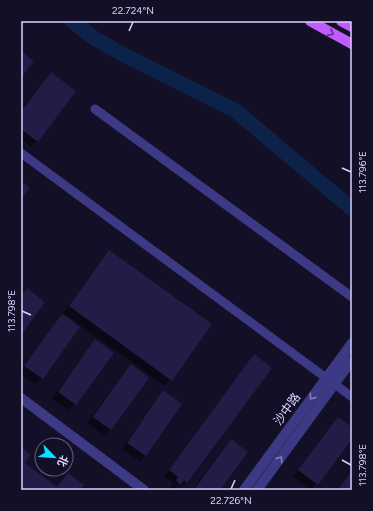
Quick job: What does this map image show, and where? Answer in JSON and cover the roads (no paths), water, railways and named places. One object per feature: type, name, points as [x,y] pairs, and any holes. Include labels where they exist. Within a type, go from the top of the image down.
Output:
[{"type":"main road","points":[[310,21],[352,44]]},
{"type":"main road","points":[[341,21],[352,27]]},
{"type":"street","points":[[95,109],[352,297]]},
{"type":"street","points":[[21,153],[352,398]]},
{"type":"street","name":"沙中路","points":[[257,490],[330,381],[352,343]]},
{"type":"street","name":"沙中路","points":[[244,490],[330,381],[352,360]]},
{"type":"street","points":[[21,398],[144,490]]},
{"type":"waterway","points":[[72,21],[94,38],[122,54],[236,111],[352,209]]}]
